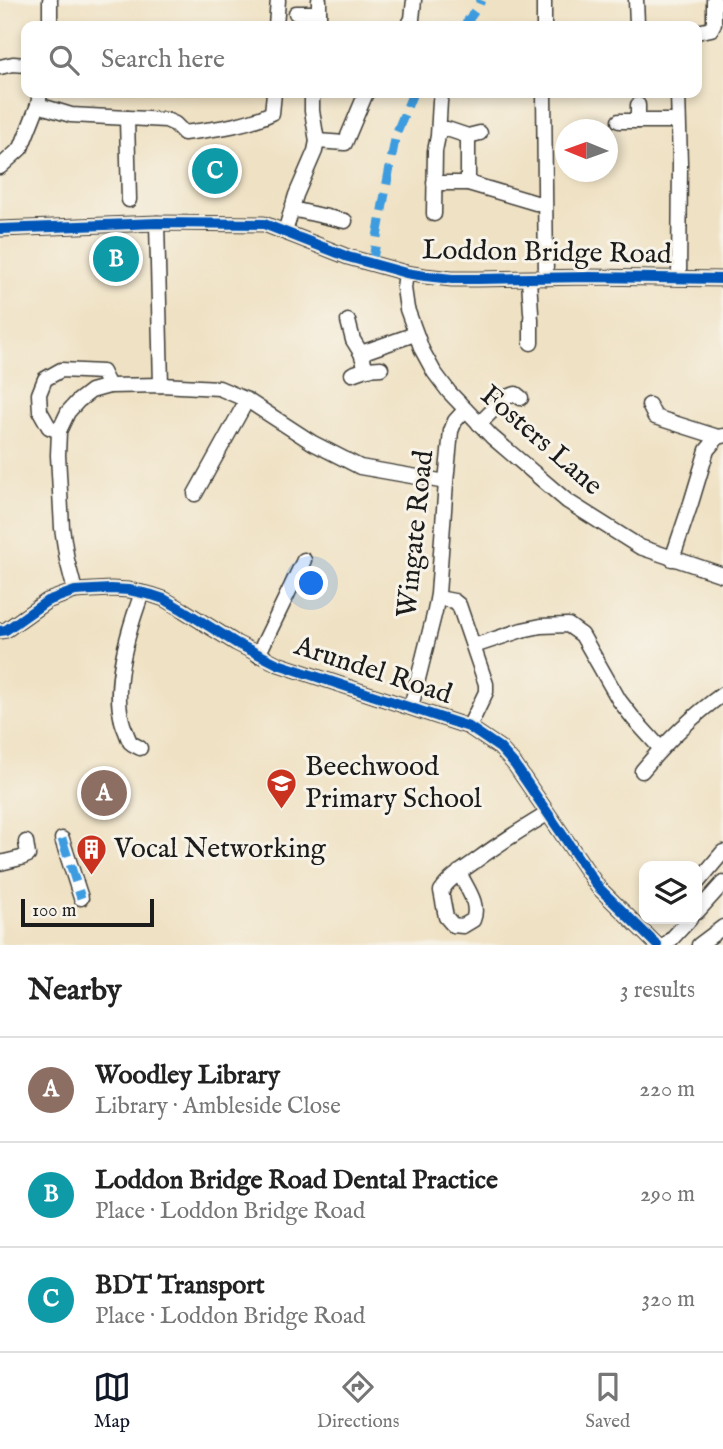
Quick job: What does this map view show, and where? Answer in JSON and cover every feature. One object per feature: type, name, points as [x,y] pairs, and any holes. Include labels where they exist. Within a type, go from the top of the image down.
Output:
[{"type":"street","points":[[50,0],[50,21]]},
{"type":"street","points":[[276,21],[278,0]]},
{"type":"street","points":[[411,21],[414,0]]},
{"type":"street","points":[[544,0],[544,21]]},
{"type":"street","points":[[636,0],[638,21]]},
{"type":"street","points":[[702,31],[711,29],[714,0]]},
{"type":"street","points":[[296,13],[319,13]]},
{"type":"street","points":[[0,67],[21,65]]},
{"type":"street","points":[[0,167],[21,148],[39,99],[71,115],[166,120],[184,133],[231,127],[261,118],[272,113],[274,98]]},
{"type":"street","points":[[285,232],[296,195],[315,151],[317,141],[312,98]]},
{"type":"street","points":[[317,141],[345,143],[364,98]]},
{"type":"street","points":[[434,214],[435,152],[441,98]]},
{"type":"street","points":[[544,98],[546,278]]},
{"type":"street","points":[[678,98],[678,278]]},
{"type":"street","points":[[638,105],[638,121]]},
{"type":"street","points":[[127,118],[129,200]]},
{"type":"street","points":[[619,121],[678,121]]},
{"type":"street","points":[[447,129],[474,134],[468,183]]},
{"type":"street","points":[[434,183],[468,183],[544,203]]},
{"type":"street","points":[[292,209],[345,221]]},
{"type":"street","points":[[157,223],[161,385]]},
{"type":"street","name":"Loddon Bridge Road","points":[[0,229],[157,223],[264,224],[348,257],[405,273],[452,279],[723,279]]},
{"type":"street","name":"Fosters Lane","points":[[405,273],[405,296],[415,334],[434,372],[465,410],[492,437],[567,501],[640,547],[723,575]]},
{"type":"street","points":[[529,279],[531,343]]},
{"type":"street","points":[[348,321],[366,370]]},
{"type":"street","points":[[361,353],[415,334]]},
{"type":"street","points":[[60,431],[48,427],[40,411],[39,394],[45,379],[61,370],[102,372],[109,386]]},
{"type":"street","points":[[75,591],[66,560],[62,528],[58,455],[60,431],[68,412],[91,391],[109,386],[219,388],[247,400],[313,443],[360,467],[446,482]]},
{"type":"street","points":[[479,424],[506,397],[516,394],[521,398]]},
{"type":"street","points":[[195,494],[247,400]]},
{"type":"street","name":"Wingate Road","points":[[411,707],[438,598],[451,431],[454,421],[465,410]]},
{"type":"street","points":[[650,416],[721,436]]},
{"type":"street","points":[[672,559],[706,450],[721,436]]},
{"type":"street","points":[[258,655],[304,560]]},
{"type":"street","name":"Arundel Road","points":[[0,631],[47,601],[75,591],[111,589],[142,593],[164,599],[278,664],[469,727],[500,748],[508,757],[598,887],[639,921]]},
{"type":"street","points":[[140,748],[130,742],[121,721],[120,674],[125,644],[142,593]]},
{"type":"street","points":[[438,598],[460,605],[486,684],[486,692],[469,727]]},
{"type":"street","points":[[474,646],[522,629],[568,625],[582,635],[619,700],[661,749]]},
{"type":"street","points":[[642,771],[693,717],[723,694]]},
{"type":"street","points":[[459,873],[495,846],[547,814]]},
{"type":"street","points":[[62,839],[81,898]]},
{"type":"street","points":[[0,863],[28,855],[26,842]]},
{"type":"street","points":[[702,877],[723,852]]},
{"type":"street","points":[[702,906],[723,883]]},
{"type":"street","name":"Arundel Road","points":[[641,924],[657,945]]},
{"type":"street","points":[[666,945],[685,924]]},
{"type":"street","points":[[699,945],[723,927]]},
{"type":"marked path","points":[[468,21],[481,0]]},
{"type":"marked path","points":[[372,264],[396,134],[411,98]]},
{"type":"marked path","points":[[62,839],[81,898]]},
{"type":"cycle path","points":[[0,229],[157,223],[264,224],[348,257],[425,276],[452,279],[723,279]]},
{"type":"cycle path","points":[[0,631],[6,630],[47,601],[75,591],[129,590],[164,599],[236,643],[278,664],[469,727],[500,748],[515,765],[598,887],[657,945]]},
{"type":"place","name":"BDT Transport","points":[[215,171]]},
{"type":"place","name":"Loddon Bridge Road Dental Practice","points":[[116,259]]},
{"type":"place","name":"Woodley Library","points":[[104,793]]},
{"type":"place","name":"Beechwood Primary School","points":[[282,810]]},
{"type":"place","name":"Vocal Networking","points":[[91,876]]}]
